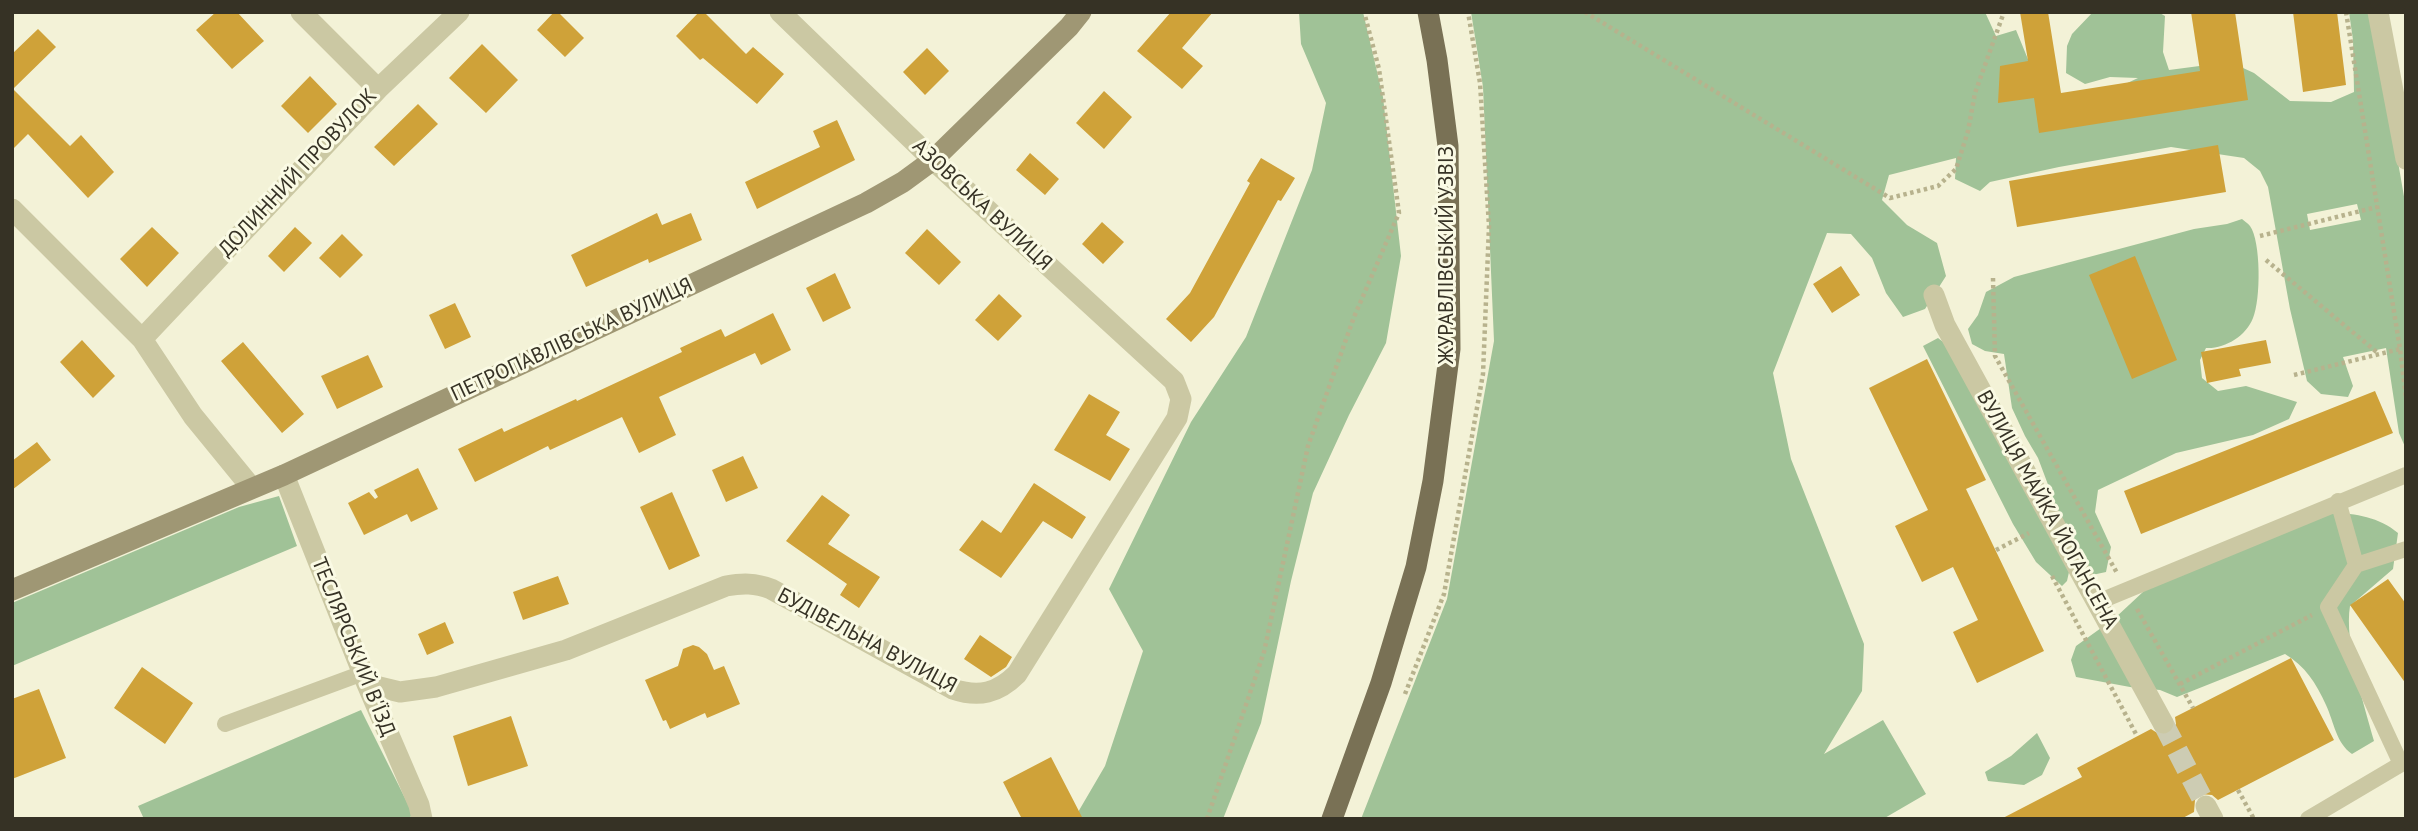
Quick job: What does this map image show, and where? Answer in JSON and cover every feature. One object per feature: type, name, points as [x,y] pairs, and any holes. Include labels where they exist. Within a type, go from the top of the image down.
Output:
[{"type":"main road","name":"ЖУРАВЛІВСЬКИЙ УЗВІЗ","points":[[1332,819],[1381,682],[1416,567],[1433,481],[1450,349],[1448,146],[1437,60],[1427,12]]},
{"type":"street","points":[[300,12],[378,89]]},
{"type":"street","name":"ДОЛИННИЙ ПРОВУЛОК","points":[[142,340],[378,89],[460,12]]},
{"type":"street","name":"АЗОВСЬКА ВУЛИЦЯ","points":[[780,12],[933,160],[1174,381],[1181,399]]},
{"type":"street","name":"ПЕТРОПАВЛІВСЬКА ВУЛИЦЯ","points":[[12,590],[284,475],[866,204],[933,160],[1081,12]]},
{"type":"street","points":[[2378,12],[2406,159]]},
{"type":"street","points":[[12,209],[142,340],[192,416],[251,487]]},
{"type":"street","name":"ВУЛИЦЯ МАЙКА ЙОГАНСЕНА","points":[[1934,295],[1945,325],[2163,723]]},
{"type":"street","name":"БУДІВЕЛЬНА ВУЛИЦЯ","points":[[365,679],[400,692],[436,687],[566,650],[726,586],[741,583],[771,589],[953,689],[966,694],[981,695],[995,691],[1017,674],[1177,418],[1181,399]]},
{"type":"street","name":"ТЕСЛЯРСЬКИЙ В'ЇЗД","points":[[284,475],[365,679],[419,805],[422,819]]},
{"type":"lane","points":[[2098,602],[2406,475]]},
{"type":"lane","points":[[2338,502],[2356,565]]},
{"type":"lane","points":[[2308,819],[2401,765],[2328,607],[2356,565],[2406,550]]},
{"type":"lane","points":[[225,724],[365,679]]},
{"type":"path","points":[[1207,819],[1264,652],[1308,446],[1354,317],[1399,214],[1379,69],[1364,12]]},
{"type":"path","points":[[1585,12],[1889,198],[1938,186],[1956,169],[1968,131],[1975,93],[2004,12]]},
{"type":"path","points":[[2346,12],[2406,398]]},
{"type":"path","points":[[2260,236],[2377,207]]},
{"type":"path","points":[[2266,260],[2379,354]]},
{"type":"path","points":[[1993,278],[1995,356],[2193,708]]},
{"type":"path","points":[[2294,375],[2400,349]]},
{"type":"path","points":[[1996,550],[2029,533],[2035,544]]},
{"type":"path","points":[[2047,566],[2137,736]]},
{"type":"path","points":[[2180,685],[2328,607]]},
{"type":"path","points":[[2238,790],[2254,819]]},
{"type":"green space","points":[[1299,12],[1363,12],[1383,97],[1401,256],[1386,343],[1313,493],[1261,723],[1223,819],[1074,819],[1105,766],[1143,651],[1109,589],[1191,422],[1246,337],[1312,170],[1326,103],[1301,44]]},
{"type":"green space","points":[[1471,12],[1985,12],[1996,36],[2016,30],[2041,91],[2072,109],[2138,78],[2110,77],[2085,84],[2066,73],[2067,46],[2072,34],[2093,12],[2158,12],[2165,16],[2163,52],[2169,70],[2230,62],[2254,73],[2290,101],[2331,102],[2354,92],[2353,40],[2349,12],[2372,12],[2406,208],[2406,449],[2399,433],[2386,348],[2343,357],[2353,386],[2348,397],[2321,394],[2307,381],[2290,309],[2268,187],[2260,171],[2244,158],[2171,147],[1990,182],[1980,191],[1955,179],[1956,158],[1889,175],[1882,200],[1907,225],[1937,243],[1946,276],[1925,309],[1903,317],[1886,293],[1872,258],[1851,234],[1827,233],[1773,373],[1791,459],[1864,644],[1862,691],[1824,754],[1883,720],[1926,794],[1883,819],[1361,819],[1447,599],[1494,341],[1483,87]],"holes":[[[2357,204],[2361,220],[2310,230],[2307,214]]]},
{"type":"green space","points":[[2242,219],[2250,226],[2256,244],[2259,271],[2256,309],[2250,324],[2240,336],[2227,344],[2206,348],[2200,360],[2202,378],[2218,391],[2246,386],[2297,402],[2289,419],[2253,435],[2176,453],[2098,490],[2095,512],[2111,547],[2106,572],[2092,575],[2070,543],[2038,458],[2012,408],[2004,354],[1985,351],[1972,344],[1968,329],[1978,315],[1986,292],[2014,277],[2194,229]]},
{"type":"green space","points":[[1938,338],[1951,348],[2069,572],[2067,581],[2062,586],[2036,562],[2013,524],[1923,346]]},
{"type":"green space","points":[[279,496],[297,546],[12,666],[12,603],[239,507]]},
{"type":"green space","points":[[2332,512],[2375,520],[2398,533],[2393,569],[2350,606],[2352,655],[2374,741],[2352,754],[2339,738],[2314,682],[2285,654],[2177,697],[2160,690],[2076,677],[2071,660],[2076,646],[2115,618],[2144,591]]},
{"type":"green space","points":[[361,710],[412,812],[410,819],[144,819],[138,806]]},
{"type":"green space","points":[[2037,733],[2050,758],[2042,775],[2024,785],[1988,781],[1985,772],[2011,756]]},
{"type":"building","points":[[216,12],[237,12],[264,41],[232,69],[196,30]]},
{"type":"building","points":[[554,12],[558,12],[584,38],[565,57],[537,30]]},
{"type":"building","points":[[699,12],[704,12],[746,54],[753,47],[784,74],[757,104],[703,58],[700,60],[676,36]]},
{"type":"building","points":[[1171,12],[1213,12],[1182,48],[1203,66],[1182,89],[1137,51]]},
{"type":"building","points":[[2020,12],[2048,12],[2061,93],[2200,71],[2191,12],[2235,12],[2248,100],[2039,133],[2034,98],[1998,103],[2000,66],[2028,61]]},
{"type":"building","points":[[2293,12],[2337,12],[2346,85],[2303,92]]},
{"type":"building","points":[[38,29],[56,47],[13,89],[70,146],[81,135],[114,172],[88,198],[28,134],[12,150],[12,54]]},
{"type":"building","points":[[482,44],[518,80],[486,113],[449,78]]},
{"type":"building","points":[[927,48],[949,71],[925,95],[903,72]]},
{"type":"building","points":[[310,76],[337,104],[308,133],[281,106]]},
{"type":"building","points":[[1104,91],[1132,117],[1104,149],[1076,123]]},
{"type":"building","points":[[418,104],[438,124],[394,166],[374,147]]},
{"type":"building","points":[[837,120],[855,160],[757,209],[745,182],[820,147],[813,131]]},
{"type":"building","points":[[2218,145],[2226,192],[2017,227],[2009,181]]},
{"type":"building","points":[[1030,153],[1059,179],[1045,195],[1016,170]]},
{"type":"building","points":[[1261,158],[1295,178],[1281,201],[1278,200],[1214,317],[1191,342],[1166,319],[1190,293]]},
{"type":"building","points":[[657,213],[662,225],[691,213],[702,240],[649,263],[648,259],[586,287],[571,255]]},
{"type":"building","points":[[1102,222],[1124,242],[1103,264],[1082,244]]},
{"type":"building","points":[[152,227],[179,253],[147,287],[120,259]]},
{"type":"building","points":[[295,227],[312,243],[284,272],[268,256]]},
{"type":"building","points":[[927,229],[961,262],[939,285],[905,253]]},
{"type":"building","points":[[342,234],[363,255],[340,278],[319,258]]},
{"type":"building","points":[[2135,256],[2177,360],[2132,379],[2089,275]]},
{"type":"building","points":[[1841,266],[1860,295],[1832,313],[1813,284]]},
{"type":"building","points":[[835,273],[851,308],[823,322],[806,288]]},
{"type":"building","points":[[999,294],[1022,316],[998,341],[975,320]]},
{"type":"building","points":[[455,303],[471,337],[445,349],[429,315]]},
{"type":"building","points":[[773,313],[791,350],[761,365],[755,353],[659,397],[676,435],[639,453],[622,417],[550,450],[548,446],[475,482],[458,449],[502,428],[504,432],[576,399],[577,401],[682,352],[680,348],[721,329],[725,337]]},
{"type":"building","points":[[82,340],[115,376],[93,398],[60,362]]},
{"type":"building","points":[[2266,340],[2271,363],[2239,369],[2241,376],[2207,383],[2201,352]]},
{"type":"building","points":[[243,342],[304,414],[282,433],[221,361]]},
{"type":"building","points":[[368,355],[383,387],[337,409],[321,376]]},
{"type":"building","points":[[1927,359],[1986,480],[1966,489],[2044,651],[1977,683],[1953,632],[1978,620],[1953,567],[1922,582],[1895,526],[1928,510],[1869,388]]},
{"type":"building","points":[[2375,391],[2393,433],[2141,534],[2124,491]]},
{"type":"building","points":[[1089,394],[1120,412],[1106,435],[1130,449],[1110,481],[1054,450]]},
{"type":"building","points":[[37,442],[51,460],[12,490],[12,461]]},
{"type":"building","points":[[743,456],[758,488],[726,502],[712,470]]},
{"type":"building","points":[[418,468],[438,509],[411,522],[407,514],[364,535],[348,503],[369,492],[375,499],[378,497],[374,490]]},
{"type":"building","points":[[1034,483],[1086,517],[1072,539],[1043,521],[1001,578],[959,550],[982,520],[1001,533]]},
{"type":"building","points":[[672,492],[700,556],[669,570],[640,507]]},
{"type":"building","points":[[822,495],[850,515],[828,544],[880,577],[859,608],[840,595],[847,584],[786,541]]},
{"type":"building","points":[[558,576],[569,604],[523,620],[513,592]]},
{"type":"building","points":[[2388,579],[2406,604],[2406,684],[2350,605]]},
{"type":"building","points":[[445,622],[454,643],[427,655],[418,634]]},
{"type":"building","points":[[980,635],[1012,657],[1006,667],[991,677],[964,659]]},
{"type":"building","points":[[693,645],[707,654],[714,670],[724,666],[740,704],[707,718],[705,713],[670,729],[666,720],[663,721],[645,680],[678,666],[683,649]]},
{"type":"building","points":[[2291,658],[2334,740],[2218,800],[2212,795],[2200,794],[2195,800],[2194,812],[2181,819],[2001,819],[2082,777],[2077,768],[2151,729],[2162,736],[2170,734],[2176,724],[2175,717]]},
{"type":"building","points":[[142,667],[193,703],[165,744],[114,708]]},
{"type":"building","points":[[39,689],[66,758],[12,779],[12,699]]},
{"type":"building","points":[[511,716],[528,766],[468,786],[453,736]]},
{"type":"building","points":[[1051,757],[1083,819],[1022,819],[1003,782]]},
{"type":"tunnel","points":[[2163,723],[2206,806]]}]
